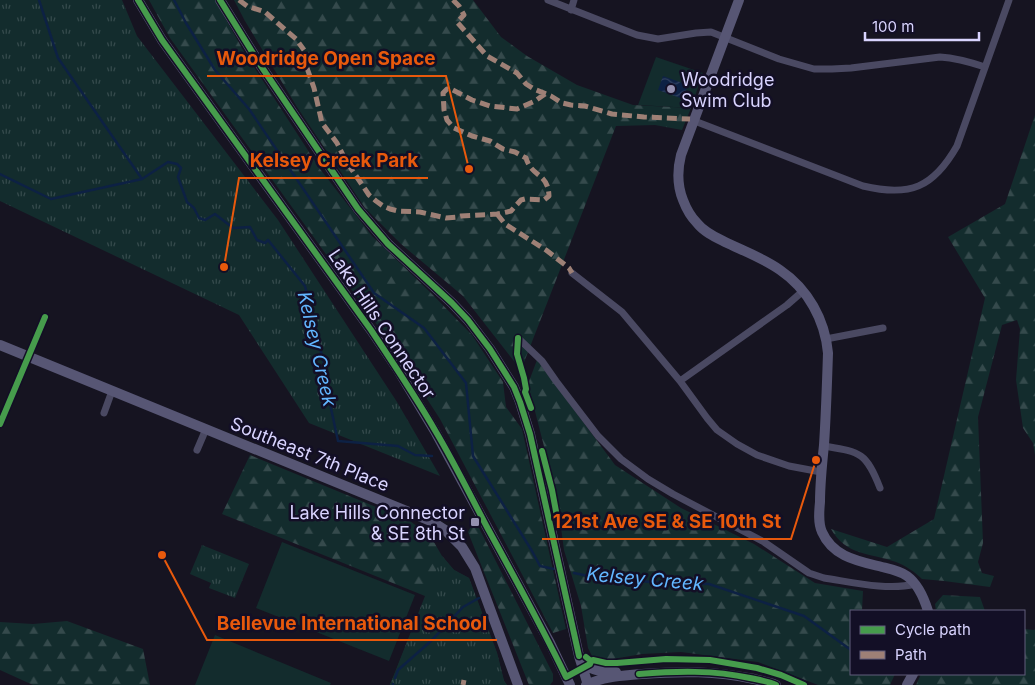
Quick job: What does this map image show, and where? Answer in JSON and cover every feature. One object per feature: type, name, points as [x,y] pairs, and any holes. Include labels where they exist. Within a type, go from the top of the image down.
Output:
[{"type":"main road","name":"Lake Hills Connector","points":[[138,0],[162,40],[398,370],[460,476],[546,635],[570,685]]},
{"type":"main road","points":[[220,0],[261,66],[358,209],[388,244],[468,320],[490,348],[508,378],[520,402],[530,434],[587,685],[598,680],[616,676],[687,671],[715,672],[776,685]]},
{"type":"main road","points":[[739,0],[692,120],[678,164],[679,188],[686,208],[697,224],[712,236],[765,260],[781,270],[803,291],[814,307],[822,322],[826,339],[828,368],[821,472],[820,527],[834,549],[850,559],[899,572],[907,576],[915,584],[928,610]]},
{"type":"main road","name":"Southeast 7th Place","points":[[0,345],[431,521],[445,530],[462,547],[476,568],[518,685]]},
{"type":"main road","points":[[579,656],[586,666],[594,670],[639,674]]},
{"type":"main road","points":[[618,685],[639,674]]},
{"type":"street","points":[[548,0],[647,38],[658,39],[711,32],[779,59],[814,69],[851,68],[940,57],[966,60],[985,67]]},
{"type":"street","points":[[571,10],[574,0]]},
{"type":"street","points":[[692,120],[864,186],[892,191],[904,190],[926,183],[944,168],[957,146],[1009,0]]},
{"type":"street","points":[[572,273],[622,312],[680,381],[717,430],[736,444],[758,455],[782,464],[821,472]]},
{"type":"street","points":[[680,381],[787,306],[803,291]]},
{"type":"street","points":[[0,424],[45,317]]},
{"type":"street","points":[[826,339],[883,328]]},
{"type":"street","points":[[518,338],[542,360],[598,436],[621,459],[648,479],[764,542],[816,576],[873,586],[904,587],[915,584]]},
{"type":"street","points":[[104,412],[112,391]]},
{"type":"street","points":[[197,450],[206,429]]},
{"type":"street","points":[[824,446],[850,450],[862,456],[872,469],[880,488]]},
{"type":"green space","points":[[0,0],[122,0],[137,36],[278,220],[397,402],[440,476],[309,423],[239,315],[0,201]]},
{"type":"green space","points":[[149,0],[215,0],[243,50],[320,169],[372,236],[472,335],[503,382],[506,407],[522,429],[566,629],[553,633],[440,419],[398,354],[170,38]]},
{"type":"green space","points":[[234,0],[473,0],[501,37],[527,56],[577,85],[633,105],[691,108],[682,130],[655,125],[616,126],[521,370],[463,296],[401,244],[365,208],[297,107]]},
{"type":"green space","name":"Woodridge Swim Club","points":[[656,57],[703,73],[691,108],[638,105]]},
{"type":"green space","points":[[1035,115],[1035,455],[1033,443],[1023,428],[1016,380],[1020,329],[1017,320],[1002,325],[978,417],[983,543],[978,562],[982,573],[994,576],[990,587],[922,579],[910,569],[896,562],[852,549],[837,538],[831,529],[887,547],[934,519],[985,298],[948,237],[1005,204]]},
{"type":"green space","points":[[537,360],[615,465],[681,508],[754,544],[815,583],[863,591],[862,610],[850,610],[850,675],[895,675],[890,685],[818,685],[758,662],[681,652],[642,654],[607,660],[592,656],[588,648],[581,606],[564,550],[557,497],[528,384]]},
{"type":"green space","points":[[250,455],[410,521],[431,537],[442,556],[454,570],[469,578],[507,685],[390,685],[425,596],[222,514]]},
{"type":"green space","points":[[472,525],[478,526],[553,674],[553,681],[550,685],[529,685],[468,532]]},
{"type":"green space","points":[[282,542],[415,595],[389,661],[256,608]]},
{"type":"green space","points":[[202,545],[249,564],[235,598],[209,588],[211,583],[190,574]]},
{"type":"green space","points":[[442,556],[454,570],[469,578],[507,685],[390,685]]},
{"type":"green space","points":[[943,595],[980,597],[985,610],[936,610],[935,604]]},
{"type":"green space","points":[[67,621],[143,649],[150,685],[33,685],[0,670],[0,622],[33,624]]},
{"type":"green space","points":[[1025,629],[1035,629],[1035,685],[916,685],[921,675],[1025,675]]},
{"type":"green space","points":[[215,635],[331,683],[330,685],[195,685]]},
{"type":"water","points":[[663,76],[688,85],[683,99],[658,90]]},
{"type":"waterway","name":"Kelsey Creek","points":[[39,0],[58,58],[142,179],[168,162],[177,164],[181,168],[178,177],[187,202],[194,208],[199,218],[205,220],[215,214],[233,228],[250,227],[257,240],[265,243],[268,240],[305,286],[324,364],[338,441],[398,446],[415,455],[432,456]]},
{"type":"waterway","points":[[174,0],[215,70],[249,109],[374,293],[424,328],[466,383],[473,456],[540,566],[554,569]]},
{"type":"waterway","points":[[0,174],[51,199],[142,179]]},
{"type":"waterway","name":"Kelsey Creek","points":[[574,573],[607,580],[709,584],[804,616],[850,649]]},
{"type":"waterway","points":[[395,678],[398,670],[431,641],[463,607],[479,598]]},
{"type":"marked path","points":[[239,0],[247,6],[265,12],[296,39],[304,50]]},
{"type":"marked path","points":[[453,0],[464,15],[457,22],[487,56],[517,73],[526,84],[534,89],[562,103],[585,106],[612,114],[690,119]]},
{"type":"marked path","points":[[307,68],[322,123],[337,143],[346,161],[369,195],[390,209],[420,212],[446,218],[507,212],[511,211],[521,200],[544,200],[549,196],[546,183],[532,169],[526,158],[515,152],[503,149],[490,141],[454,128],[447,120],[444,110],[443,93],[447,89],[451,89],[472,100],[490,106],[517,109],[545,94]]},
{"type":"marked path","points":[[497,214],[505,224],[546,250],[569,268],[572,273]]},
{"type":"marked path","points":[[463,685],[464,680]]},
{"type":"cycle path","points":[[138,0],[162,40],[371,330],[412,393],[450,456],[566,677],[590,664],[591,661]]},
{"type":"cycle path","points":[[220,0],[261,66],[358,209],[388,244],[468,320],[490,349],[514,387],[530,434],[579,656]]},
{"type":"cycle path","points":[[0,424],[45,317]]},
{"type":"cycle path","points":[[518,338],[517,354],[524,378],[525,392],[531,408]]},
{"type":"cycle path","points":[[542,451],[558,522]]},
{"type":"cycle path","points":[[586,657],[591,661],[606,663],[666,659],[710,660],[757,668],[781,675],[804,685]]},
{"type":"cycle path","points":[[639,674],[709,672],[736,675],[776,685]]},
{"type":"place","name":"Woodridge Swim Club","points":[[671,89]]},
{"type":"place","name":"Woodridge Open Space","points":[[469,169]]},
{"type":"place","name":"Kelsey Creek Park","points":[[224,267]]},
{"type":"place","name":"121st Ave SE & SE 10th St","points":[[816,460]]},
{"type":"place","name":"Lake Hills Connector & SE 8th St","points":[[475,522]]},
{"type":"place","name":"Bellevue International School","points":[[162,555]]}]
